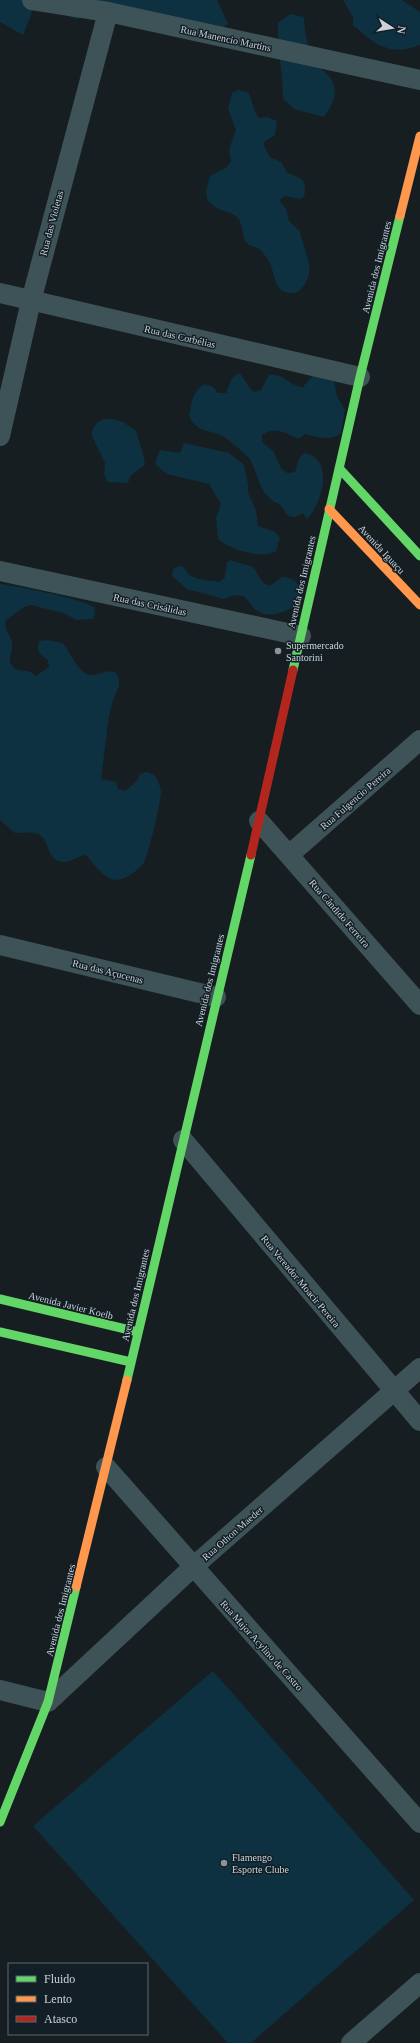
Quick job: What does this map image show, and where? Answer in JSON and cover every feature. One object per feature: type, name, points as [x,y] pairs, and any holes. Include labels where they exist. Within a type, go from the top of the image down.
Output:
[{"type":"street","name":"Rua Manencio Martins","points":[[32,0],[108,12],[420,80]]},
{"type":"street","name":"Rua das Violetas","points":[[0,436],[31,301],[108,12]]},
{"type":"street","name":"Avenida dos Imigrantes","points":[[0,1822],[48,1702],[131,1362],[216,997],[259,821],[360,377],[419,146]]},
{"type":"street","name":"Rua das Corbélias","points":[[0,293],[360,377]]},
{"type":"street","points":[[339,468],[420,556]]},
{"type":"street","name":"Avenida Iguaçu","points":[[329,509],[420,605]]},
{"type":"street","name":"Rua das Crisálidas","points":[[0,571],[300,636]]},
{"type":"street","name":"Rua Fulgencio Pereira","points":[[290,855],[420,740]]},
{"type":"street","name":"Rua Cândido Ferreira","points":[[259,821],[420,1005]]},
{"type":"street","name":"Rua das Açucenas","points":[[0,945],[216,997]]},
{"type":"street","name":"Rua Vereador Moacir Pereira","points":[[183,1140],[420,1421]]},
{"type":"street","name":"Avenida Javier Koelb","points":[[0,1299],[138,1332]]},
{"type":"street","points":[[0,1332],[131,1362]]},
{"type":"street","name":"Rua Othon Maeder","points":[[48,1702],[193,1567],[420,1368]]},
{"type":"street","name":"Rua Major Acylino de Castro","points":[[106,1466],[193,1567],[420,1823]]},
{"type":"street","points":[[0,1690],[48,1702]]},
{"type":"street","points":[[351,2043],[420,1984]]},
{"type":"shaded area","points":[[0,0],[33,0],[35,4],[23,35],[0,22]]},
{"type":"shaded area","points":[[42,0],[217,0],[228,24],[201,40],[170,36],[141,21],[106,15],[75,19],[48,7]]},
{"type":"shaded area","points":[[343,0],[402,0],[420,12],[420,45],[399,50],[381,46],[353,26],[353,17]]},
{"type":"shaded area","points":[[290,14],[304,17],[306,35],[311,53],[317,64],[332,80],[334,86],[335,91],[333,101],[324,117],[294,109],[283,99],[278,42],[278,23]]},
{"type":"shaded area","points":[[238,90],[249,93],[255,112],[259,118],[267,117],[277,121],[275,135],[264,142],[264,146],[270,157],[281,162],[287,172],[302,179],[305,185],[304,197],[300,199],[285,196],[279,200],[286,209],[289,221],[300,231],[308,259],[309,273],[307,279],[300,290],[295,293],[286,292],[280,289],[276,283],[271,264],[266,256],[259,249],[249,245],[246,242],[243,236],[241,223],[237,217],[214,206],[207,199],[206,191],[210,176],[227,167],[231,161],[229,149],[236,130],[228,109],[232,93]]},
{"type":"shaded area","points":[[239,373],[254,392],[261,390],[269,375],[279,376],[303,387],[314,374],[334,381],[337,396],[345,410],[341,433],[337,436],[328,438],[305,434],[299,439],[280,431],[271,431],[262,435],[262,442],[274,452],[281,468],[287,473],[295,472],[299,458],[305,453],[314,457],[320,464],[323,473],[321,493],[317,503],[307,519],[303,513],[295,517],[288,516],[280,504],[266,495],[250,460],[246,455],[225,438],[196,426],[189,416],[193,397],[197,390],[205,384],[213,387],[218,393],[226,393],[232,378]]},
{"type":"shaded area","points":[[104,419],[112,419],[123,422],[136,431],[145,465],[131,475],[128,483],[108,482],[104,475],[105,463],[92,436],[92,430]]},
{"type":"shaded area","points":[[184,443],[229,453],[244,465],[248,492],[256,511],[258,526],[275,532],[280,538],[276,551],[255,554],[237,550],[218,539],[216,518],[221,504],[209,484],[167,474],[155,464],[160,450],[180,453]]},
{"type":"shaded area","points":[[230,560],[253,567],[266,585],[273,584],[280,578],[284,577],[294,580],[299,586],[300,590],[299,604],[276,614],[264,614],[254,608],[243,596],[235,595],[224,599],[187,589],[172,576],[173,569],[180,566],[184,567],[186,572],[190,575],[199,579],[220,582],[225,577],[227,562]]},
{"type":"shaded area","points":[[0,584],[77,600],[94,607],[95,613],[93,619],[77,620],[63,613],[31,605],[24,607],[5,621],[5,624],[12,642],[10,660],[12,666],[16,669],[28,671],[36,676],[49,667],[48,660],[41,655],[38,649],[39,641],[47,640],[63,643],[76,663],[88,675],[115,672],[119,678],[119,686],[113,700],[109,716],[101,779],[116,782],[118,789],[125,791],[137,781],[140,774],[147,772],[154,775],[159,783],[161,792],[154,829],[143,864],[131,874],[120,880],[112,879],[103,874],[86,855],[66,862],[58,861],[51,855],[46,843],[40,835],[31,833],[15,833],[0,820]]},
{"type":"shaded area","name":"Flamengo Esporte Clube","points":[[213,1671],[414,1900],[251,2043],[228,2043],[33,1826]]},
{"type":"traffic: fast","points":[[293,670],[360,377],[400,216]]},
{"type":"traffic: fast","points":[[339,468],[420,556]]},
{"type":"traffic: fast","points":[[127,1380],[251,855]]},
{"type":"traffic: fast","points":[[0,1299],[138,1332]]},
{"type":"traffic: fast","points":[[0,1332],[131,1362]]},
{"type":"traffic: fast","points":[[0,1822],[48,1702],[76,1587]]},
{"type":"traffic: slow","points":[[400,216],[420,136]]},
{"type":"traffic: slow","points":[[329,509],[420,605]]},
{"type":"traffic: slow","points":[[76,1587],[127,1380]]},
{"type":"traffic: jam","points":[[251,855],[293,670]]},
{"type":"place","name":"Supermercado Santorini","points":[[278,651]]},
{"type":"place","name":"Flamengo Esporte Clube","points":[[224,1863]]}]
